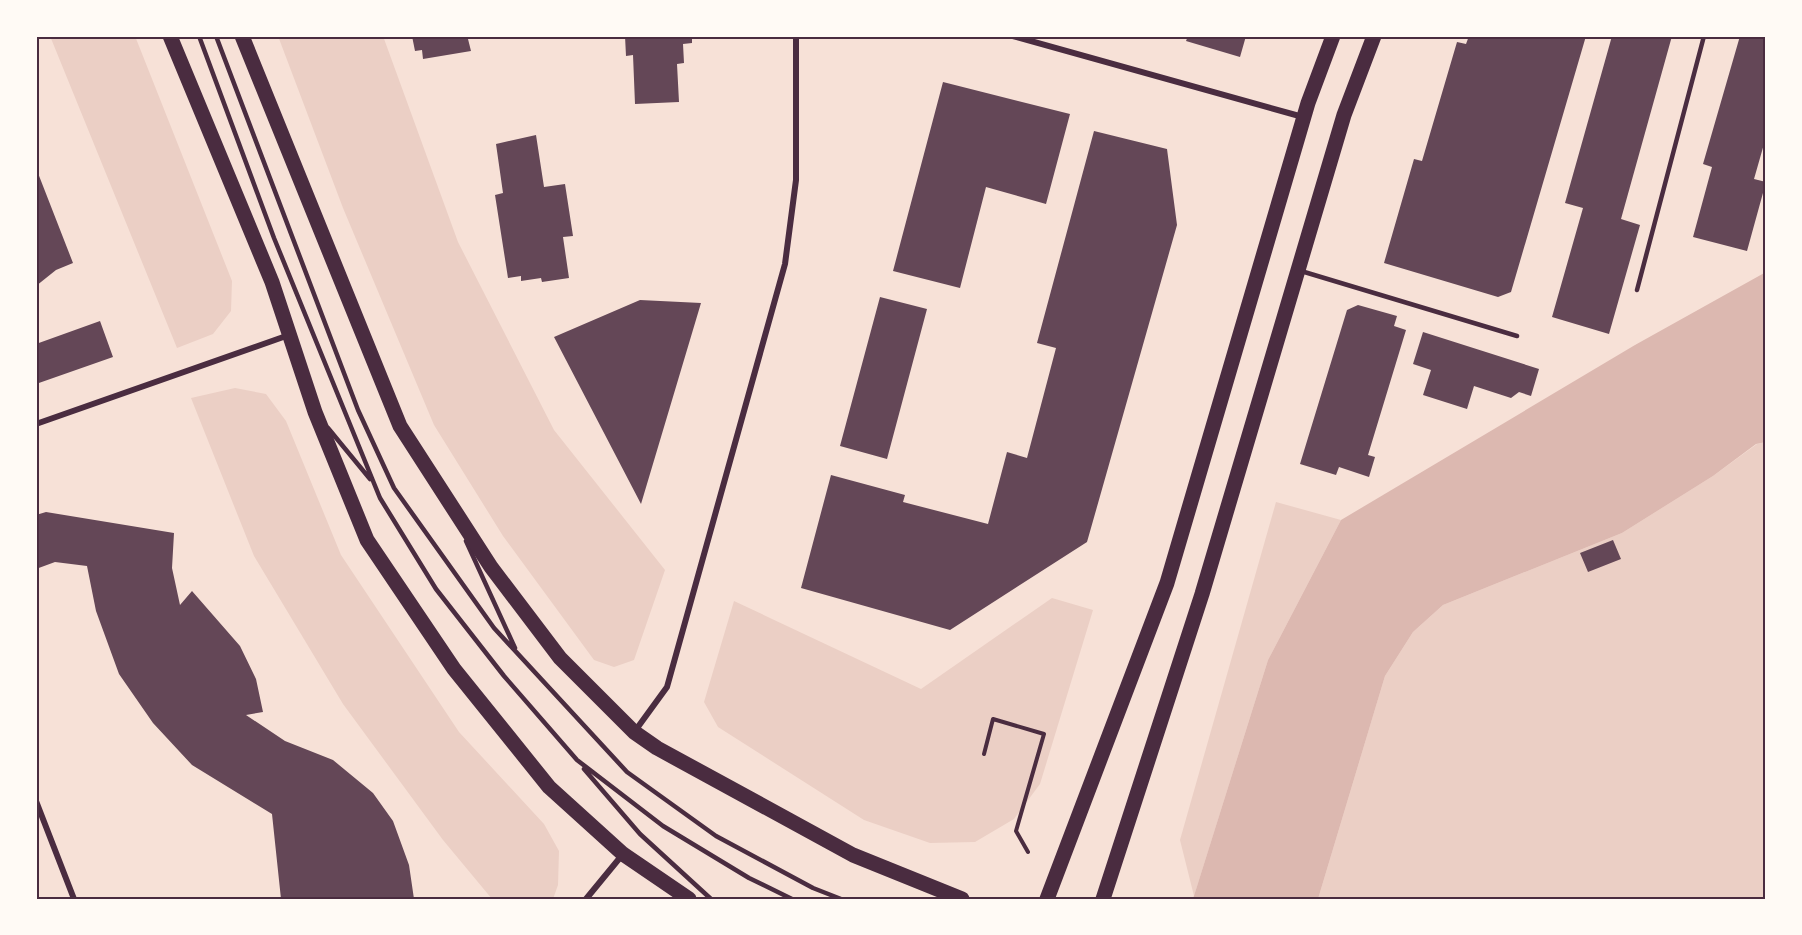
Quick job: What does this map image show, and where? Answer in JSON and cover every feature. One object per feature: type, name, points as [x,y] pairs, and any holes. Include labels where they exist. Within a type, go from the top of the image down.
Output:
[{"type":"main road","points":[[170,36],[272,282],[315,412],[367,540],[454,669],[549,787],[623,854],[689,899]]},
{"type":"main road","points":[[242,36],[400,426],[491,567],[560,658],[634,732],[657,748],[853,855],[962,899]]},
{"type":"main road","points":[[1047,899],[1167,582],[1304,117],[1333,36]]},
{"type":"main road","points":[[1103,899],[1202,594],[1344,115],[1374,36]]},
{"type":"street","points":[[634,732],[667,687],[785,264],[796,180],[796,36]]},
{"type":"street","points":[[1013,36],[1304,117]]},
{"type":"street","points":[[36,424],[290,335]]},
{"type":"street","points":[[36,801],[74,899]]},
{"type":"street","points":[[586,899],[623,854]]},
{"type":"lane","points":[[199,36],[274,238],[374,484],[436,589],[504,676],[640,834],[711,899]]},
{"type":"lane","points":[[216,36],[358,410],[394,488],[494,628],[627,772],[716,836],[813,888],[841,899]]},
{"type":"lane","points":[[1637,290],[1704,36]]},
{"type":"lane","points":[[1298,270],[1517,336]]},
{"type":"lane","points":[[315,412],[374,484]]},
{"type":"lane","points":[[446,496],[517,653]]},
{"type":"lane","points":[[577,760],[663,826],[749,878],[792,899]]},
{"type":"path","points":[[984,754],[993,719],[1044,734],[1016,831],[1028,852]]},
{"type":"shaded area","points":[[50,36],[135,36],[232,281],[231,311],[213,334],[177,348]]},
{"type":"shaded area","points":[[278,36],[383,36],[458,242],[554,430],[665,570],[634,660],[614,667],[594,660],[503,536],[434,425],[343,208]]},
{"type":"shaded area","points":[[1766,272],[1766,442],[1756,444],[1713,476],[1622,533],[1443,605],[1413,632],[1385,676],[1318,899],[1193,899],[1268,660],[1341,520],[1635,345]]},
{"type":"shaded area","points":[[235,388],[266,394],[286,421],[341,555],[459,732],[544,824],[559,851],[558,885],[553,899],[492,899],[443,840],[343,704],[254,556],[191,398]]},
{"type":"shaded area","points":[[1766,442],[1766,899],[1318,899],[1385,676],[1413,632],[1443,605],[1622,533],[1713,476],[1757,444]]},
{"type":"shaded area","points":[[1276,502],[1341,520],[1268,660],[1194,896],[1180,840]]},
{"type":"shaded area","points":[[1052,598],[1093,610],[1040,784],[1014,819],[975,842],[930,843],[864,820],[718,727],[704,702],[734,601],[921,689]]},
{"type":"building","points":[[412,36],[478,37],[468,39],[471,51],[423,59],[422,50],[415,51]]},
{"type":"building","points":[[625,36],[692,36],[692,43],[683,44],[684,63],[677,64],[679,102],[635,104],[633,55],[626,56]]},
{"type":"building","points":[[1188,36],[1246,36],[1240,57],[1186,41]]},
{"type":"building","points":[[1469,36],[1586,36],[1511,292],[1498,297],[1384,263],[1414,159],[1422,161],[1457,42],[1466,44]]},
{"type":"building","points":[[1612,36],[1672,36],[1621,219],[1640,225],[1609,334],[1552,317],[1583,208],[1565,203]]},
{"type":"building","points":[[1740,36],[1766,36],[1766,137],[1754,179],[1766,182],[1747,251],[1693,237],[1712,167],[1703,164]]},
{"type":"building","points":[[943,82],[1070,114],[1046,204],[986,187],[960,288],[893,271]]},
{"type":"building","points":[[1094,131],[1167,149],[1177,225],[1087,542],[950,630],[801,588],[831,475],[905,495],[903,502],[988,524],[1007,452],[1027,458],[1056,348],[1037,343]]},
{"type":"building","points":[[536,135],[544,187],[565,184],[573,236],[563,237],[569,278],[542,282],[541,278],[521,281],[521,276],[508,278],[495,195],[503,193],[496,144]]},
{"type":"building","points":[[36,168],[73,263],[56,270],[36,286]]},
{"type":"building","points":[[880,297],[927,309],[887,459],[840,446]]},
{"type":"building","points":[[640,300],[701,303],[641,504],[554,337]]},
{"type":"building","points":[[1358,305],[1397,316],[1394,326],[1406,330],[1368,455],[1375,457],[1369,477],[1339,467],[1336,475],[1300,464],[1347,310]]},
{"type":"building","points":[[100,321],[113,357],[36,384],[36,344]]},
{"type":"building","points":[[1423,332],[1539,369],[1531,396],[1519,392],[1511,398],[1474,386],[1467,409],[1423,395],[1431,370],[1413,364]]},
{"type":"building","points":[[46,512],[174,533],[172,568],[180,605],[192,591],[240,646],[256,679],[263,712],[246,715],[285,741],[333,760],[373,793],[393,821],[409,865],[414,899],[281,899],[272,814],[192,765],[153,723],[119,674],[96,611],[87,566],[55,562],[36,569],[36,515]]},
{"type":"building","points":[[1613,540],[1621,559],[1588,572],[1580,553]]}]
